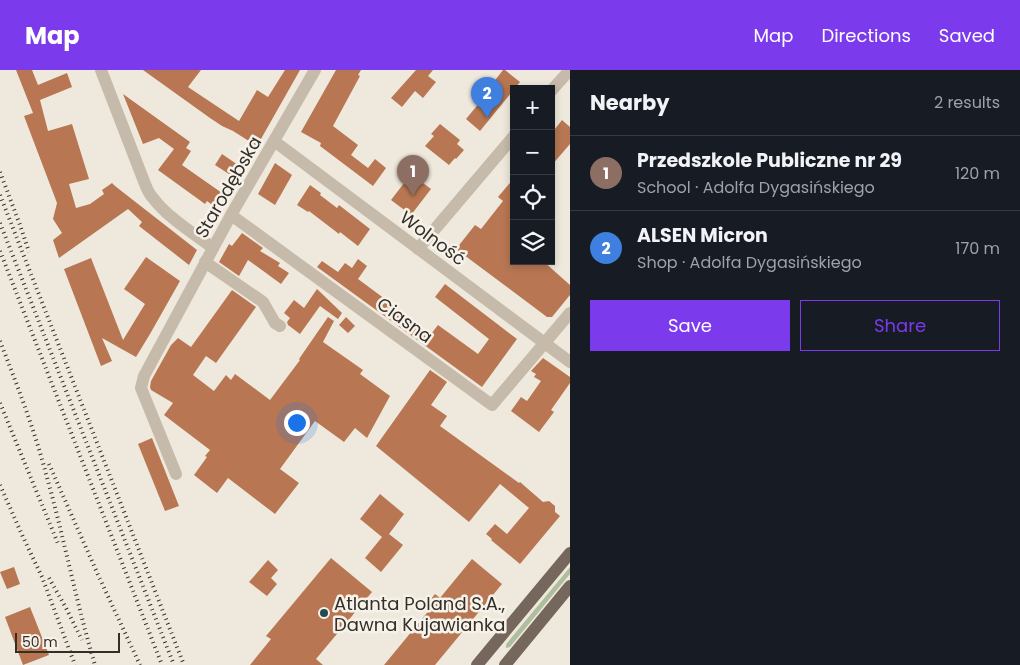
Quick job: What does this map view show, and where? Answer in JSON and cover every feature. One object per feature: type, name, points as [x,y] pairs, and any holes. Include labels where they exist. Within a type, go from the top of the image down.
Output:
[{"type":"main road","points":[[477,665],[570,553]]},
{"type":"main road","points":[[505,665],[570,586]]},
{"type":"street","points":[[101,70],[145,184],[152,197],[159,206],[213,248]]},
{"type":"street","name":"Starodębska","points":[[176,474],[141,388],[144,376],[231,215],[314,70]]},
{"type":"street","points":[[555,86],[568,71]]},
{"type":"street","name":"Wolność","points":[[274,141],[570,362]]},
{"type":"street","points":[[418,249],[510,141]]},
{"type":"street","name":"Ciasna","points":[[231,215],[492,405],[544,343]]},
{"type":"street","points":[[205,262],[263,302],[275,323],[280,326]]},
{"type":"street","points":[[544,343],[570,313]]},
{"type":"green space","points":[[570,567],[570,574],[510,647],[506,648],[507,643]]},
{"type":"building","points":[[16,70],[32,70],[38,85],[67,73],[72,87],[40,100],[48,131],[72,124],[89,179],[69,184],[76,208],[90,204],[104,194],[102,190],[112,183],[197,250],[189,265],[139,226],[142,222],[128,209],[59,258],[53,240],[62,233],[53,219],[57,203],[24,116],[33,113]]},
{"type":"building","points":[[143,70],[201,70],[188,87],[239,121],[257,90],[268,97],[285,70],[300,70],[257,146],[210,118]]},
{"type":"building","points":[[336,70],[361,70],[358,75],[360,76],[333,126],[358,145],[351,155],[368,168],[375,159],[386,168],[373,186],[320,146],[321,143],[301,132]]},
{"type":"building","points":[[416,70],[433,70],[428,76],[436,82],[423,98],[415,91],[402,107],[391,98]]},
{"type":"building","points":[[503,70],[520,82],[518,85],[510,85],[510,94],[480,131],[466,119],[490,90],[489,88]]},
{"type":"building","points":[[123,94],[190,142],[186,148],[191,151],[182,165],[222,193],[215,207],[207,201],[205,204],[158,170],[174,149],[159,138],[143,144]]},
{"type":"building","points":[[562,120],[570,127],[570,144],[555,161],[555,130]]},
{"type":"building","points":[[440,124],[460,140],[457,144],[464,150],[449,165],[425,146],[434,136],[431,134]]},
{"type":"building","points":[[222,154],[238,165],[232,176],[215,165]]},
{"type":"building","points":[[275,163],[292,175],[275,205],[258,194]]},
{"type":"building","points":[[411,174],[431,189],[411,215],[391,200]]},
{"type":"building","points":[[510,183],[510,265],[548,265],[570,285],[570,295],[552,317],[547,317],[456,249],[475,225],[481,229],[503,201],[498,197]]},
{"type":"building","points":[[310,185],[337,208],[339,205],[370,229],[358,246],[309,211],[297,205]]},
{"type":"building","points":[[242,233],[263,248],[260,251],[280,263],[278,266],[289,273],[281,284],[248,260],[239,276],[219,262],[229,244],[232,246]]},
{"type":"building","points":[[146,257],[180,281],[136,357],[102,338],[112,361],[101,366],[64,269],[91,258],[123,340],[145,304],[124,289]]},
{"type":"building","points":[[358,259],[367,266],[358,279],[404,313],[401,317],[428,338],[438,325],[478,354],[489,339],[435,297],[445,284],[517,339],[482,387],[317,267],[322,261],[338,272],[345,263],[352,268]]},
{"type":"building","points":[[317,289],[342,313],[338,319],[320,306],[300,334],[288,325],[287,322],[290,318],[284,313],[294,300],[304,308]]},
{"type":"building","points":[[232,290],[256,307],[216,363],[206,356],[193,375],[214,391],[226,375],[231,380],[235,374],[270,400],[300,360],[328,317],[334,321],[323,342],[363,370],[360,374],[390,396],[367,438],[355,428],[344,442],[315,421],[280,469],[299,483],[275,514],[228,478],[217,493],[194,475],[210,450],[164,415],[173,403],[151,390],[150,387],[151,381],[171,345],[178,338],[191,347]]},
{"type":"building","points":[[346,317],[355,326],[348,333],[339,325]]},
{"type":"building","points":[[543,358],[570,377],[570,383],[551,410],[554,412],[539,432],[511,411],[521,397],[527,401],[541,381],[534,377],[536,374],[531,371]]},
{"type":"building","points":[[430,370],[447,382],[431,405],[447,416],[440,426],[520,482],[543,502],[549,501],[555,506],[555,512],[560,516],[520,564],[486,534],[495,524],[507,534],[529,508],[500,484],[469,522],[376,446]]},
{"type":"building","points":[[152,438],[179,506],[165,511],[138,444]]},
{"type":"building","points":[[380,494],[404,514],[389,534],[403,545],[381,572],[365,558],[382,537],[360,519]]},
{"type":"building","name":"Atlanta Poland S.A., Dawna Kujawianka","points":[[331,558],[372,592],[316,659],[323,665],[250,665],[271,639],[266,636]]},
{"type":"building","name":"Atlanta Poland S.A., Dawna Kujawianka","points":[[472,559],[502,584],[435,665],[384,665],[431,608],[427,604],[435,594],[440,598]]},
{"type":"building","points":[[268,560],[278,570],[271,578],[277,584],[267,596],[249,582]]},
{"type":"building","points":[[14,567],[20,584],[7,589],[0,572]]},
{"type":"building","points":[[30,607],[49,655],[23,665],[5,617]]},
{"type":"railway","points":[[0,172],[29,252]]},
{"type":"railway","points":[[0,195],[184,665]]},
{"type":"railway","points":[[0,223],[174,665]]},
{"type":"railway","points":[[0,251],[162,665]]},
{"type":"railway","points":[[0,341],[25,407],[41,457],[95,665]]},
{"type":"railway","points":[[0,403],[59,546]]},
{"type":"railway","points":[[49,464],[140,665]]},
{"type":"railway","points":[[0,485],[42,577],[75,665]]},
{"type":"railway","points":[[49,578],[82,640]]},
{"type":"place","name":"ALSEN Micron","points":[[487,118]]},
{"type":"place","name":"Przedszkole Publiczne nr 29","points":[[413,196]]},
{"type":"place","name":"Atlanta Poland S.A., Dawna Kujawianka","points":[[324,613]]}]
